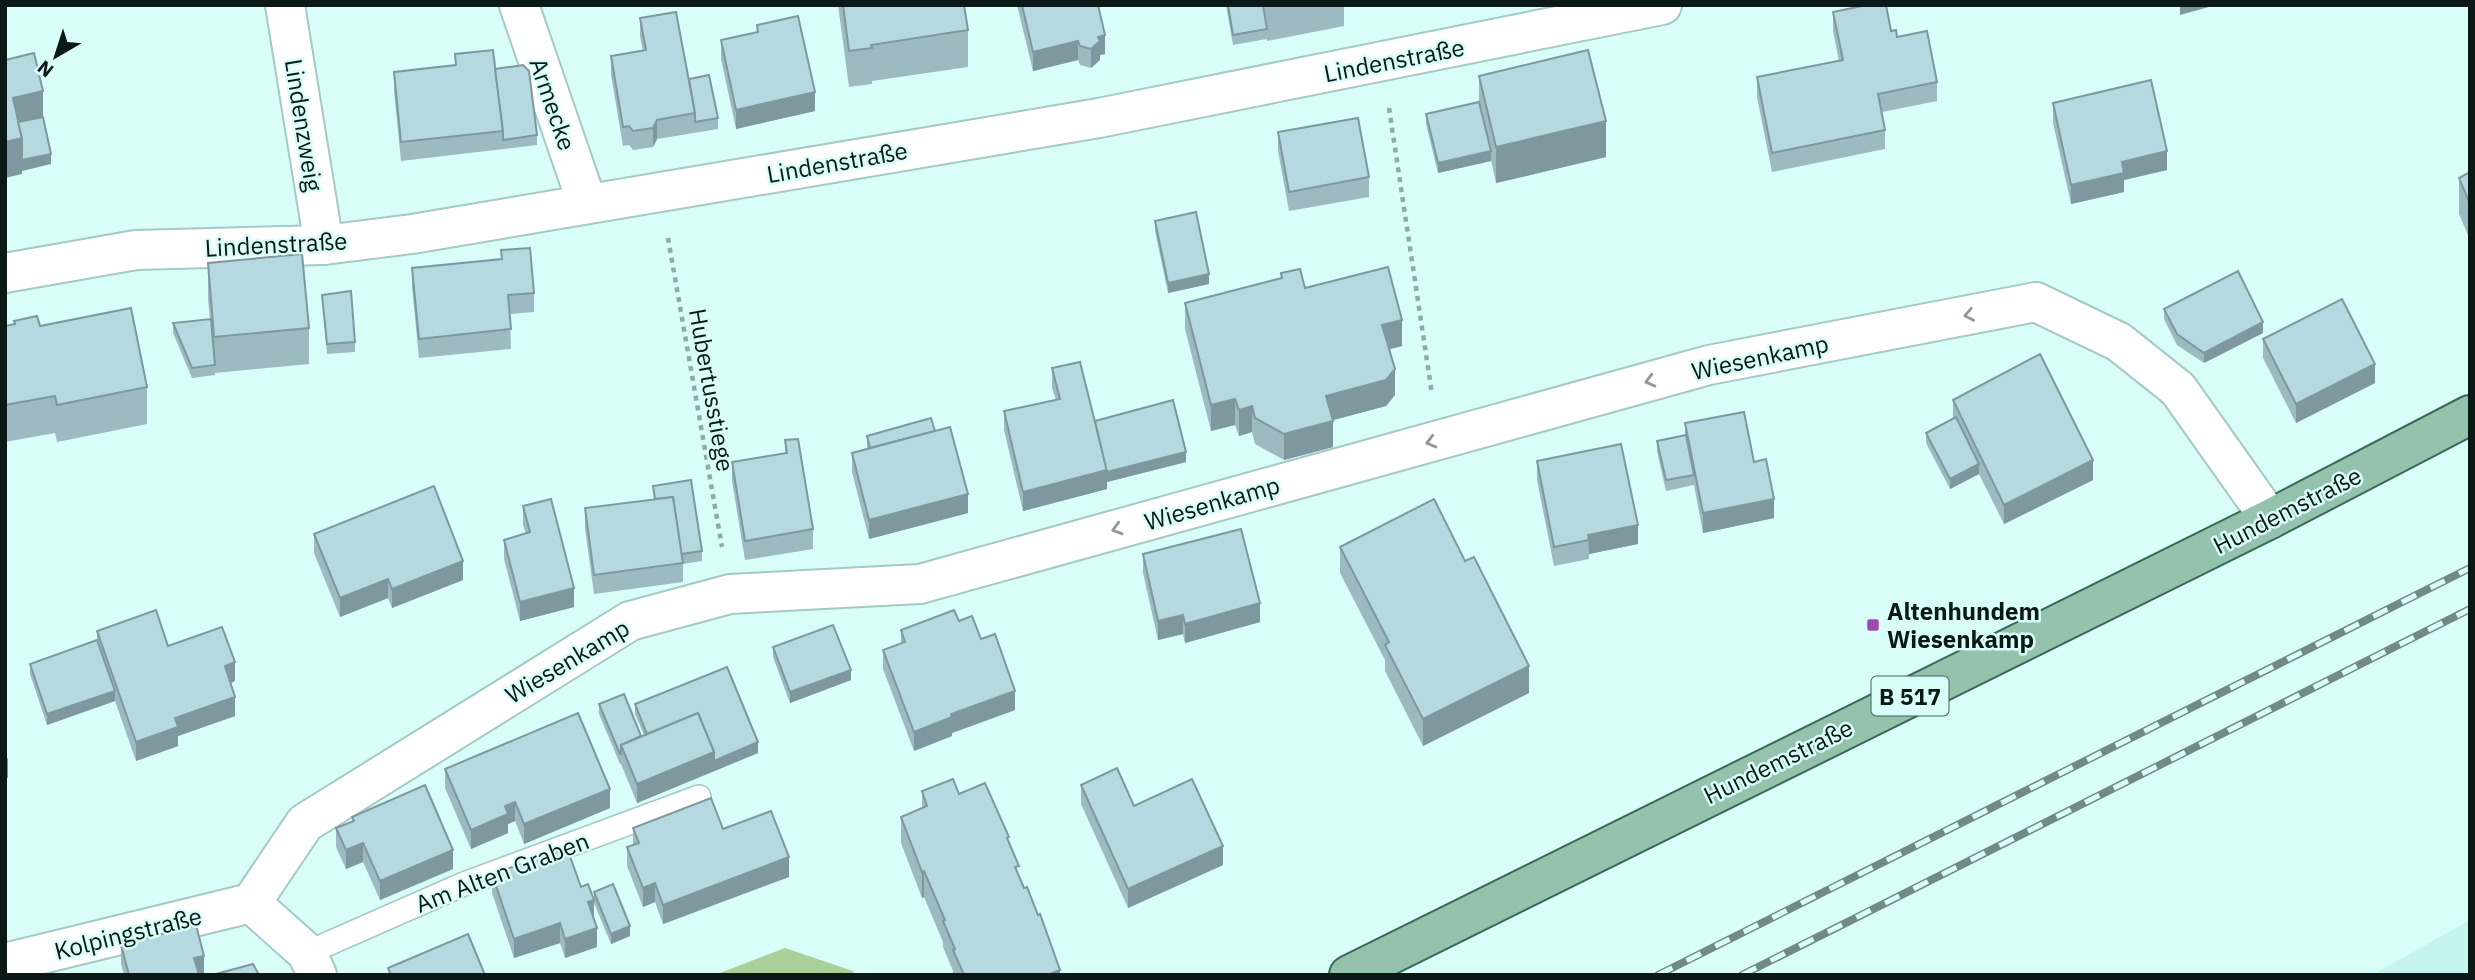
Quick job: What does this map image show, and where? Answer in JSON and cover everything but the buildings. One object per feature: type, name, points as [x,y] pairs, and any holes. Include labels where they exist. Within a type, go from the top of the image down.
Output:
[{"type":"main road","name":"Hundemstraße","points":[[1349,975],[2270,519],[2470,415]]},
{"type":"street","name":"Lindenzweig","points":[[285,5],[324,244]]},
{"type":"street","name":"Armecke","points":[[519,5],[587,203]]},
{"type":"street","name":"Lindenstraße","points":[[5,273],[136,250],[324,244],[412,234],[1085,120],[1382,63],[1662,5]]},
{"type":"street","name":"Wiesenkamp","points":[[251,904],[305,823],[630,621],[730,594],[920,584],[1709,365],[2036,302],[2119,342],[2178,389],[2270,519]]},
{"type":"street","points":[[251,904],[312,964]]},
{"type":"street","name":"Kolpingstraße","points":[[5,963],[251,904]]},
{"type":"lane","name":"Am Alten Graben","points":[[312,964],[464,884],[699,797]]},
{"type":"path","points":[[1382,63],[1438,440]]},
{"type":"path","name":"Hubertusstiege","points":[[660,192],[730,594]]},
{"type":"shaded area","points":[[2470,920],[2470,975],[2372,975]]},
{"type":"green space","points":[[785,948],[853,971],[855,975],[715,975]]},
{"type":"railway","points":[[1658,975],[2470,568]]},
{"type":"railway","points":[[1742,975],[2470,609]]},
{"type":"place","name":"Altenhundem Wiesenkamp","points":[[1873,625]]}]
